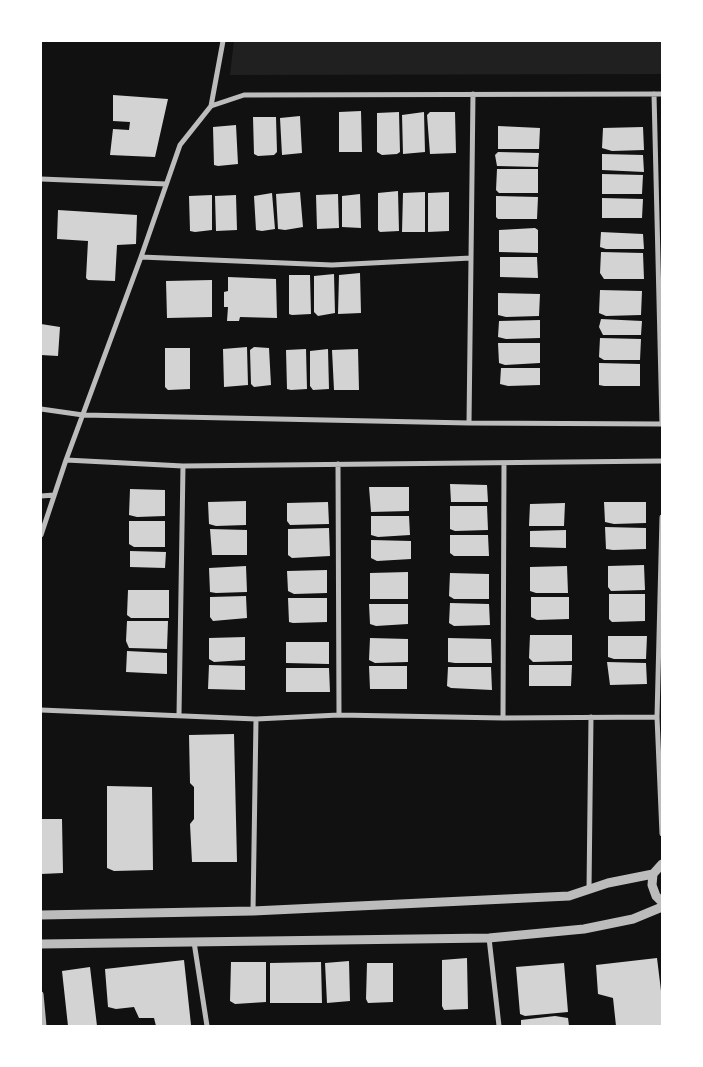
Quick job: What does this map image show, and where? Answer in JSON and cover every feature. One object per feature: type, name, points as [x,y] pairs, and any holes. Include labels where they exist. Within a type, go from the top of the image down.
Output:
[{"type":"street","points":[[41,535],[66,460],[180,145],[211,106],[224,41]]},
{"type":"street","points":[[469,423],[474,94]]},
{"type":"street","points":[[41,410],[83,415],[469,423],[662,424],[654,94]]},
{"type":"street","points":[[211,106],[244,95],[662,94]]},
{"type":"street","points":[[41,179],[166,184]]},
{"type":"street","points":[[141,257],[332,265],[471,258]]},
{"type":"street","points":[[66,460],[183,466],[662,461]]},
{"type":"street","points":[[503,718],[504,463]]},
{"type":"street","points":[[338,464],[339,715]]},
{"type":"street","points":[[179,715],[183,466]]},
{"type":"street","points":[[41,496],[54,496]]},
{"type":"street","points":[[662,516],[657,717],[662,834]]},
{"type":"street","points":[[41,710],[256,719],[339,715],[503,718],[657,717]]},
{"type":"street","points":[[589,890],[591,717]]},
{"type":"street","points":[[253,911],[256,719]]},
{"type":"street","points":[[41,914],[253,911],[569,896],[608,883],[653,874],[662,864]]},
{"type":"street","points":[[653,874],[653,891],[662,902]]},
{"type":"street","points":[[41,944],[489,938],[584,929],[633,919],[662,907]]},
{"type":"street","points":[[489,938],[499,1026]]},
{"type":"street","points":[[194,942],[207,1026]]},
{"type":"street","points":[[41,994],[44,1026]]},
{"type":"shaded area","points":[[234,41],[662,41],[662,74],[230,75]]},
{"type":"building","points":[[113,95],[168,99],[155,157],[110,155],[113,129],[129,130],[130,122],[113,121]]},
{"type":"building","points":[[361,111],[362,152],[339,152],[339,112]]},
{"type":"building","points":[[399,112],[400,152],[382,155],[377,152],[377,113]]},
{"type":"building","points":[[424,112],[425,152],[403,154],[402,115]]},
{"type":"building","points":[[430,112],[455,112],[456,153],[430,154],[427,115]]},
{"type":"building","points":[[300,116],[302,153],[282,155],[280,118]]},
{"type":"building","points":[[253,117],[276,117],[277,152],[274,155],[258,156],[254,154]]},
{"type":"building","points":[[236,125],[238,164],[214,165],[213,127]]},
{"type":"building","points":[[498,126],[540,128],[539,149],[498,149]]},
{"type":"building","points":[[643,127],[644,150],[612,151],[602,148],[603,128]]},
{"type":"building","points":[[498,152],[539,153],[538,167],[497,166],[495,155]]},
{"type":"building","points":[[602,154],[643,155],[644,172],[602,170]]},
{"type":"building","points":[[497,169],[538,169],[538,193],[499,193],[496,190]]},
{"type":"building","points":[[602,174],[643,175],[642,194],[602,194]]},
{"type":"building","points":[[398,191],[399,231],[380,232],[378,230],[378,193]]},
{"type":"building","points":[[300,192],[303,227],[285,230],[278,229],[276,194]]},
{"type":"building","points":[[425,192],[425,232],[402,232],[403,193]]},
{"type":"building","points":[[449,192],[449,231],[428,232],[428,193]]},
{"type":"building","points":[[272,193],[275,229],[256,230],[254,196]]},
{"type":"building","points":[[338,194],[339,228],[317,229],[316,195]]},
{"type":"building","points":[[360,194],[361,228],[342,227],[342,196]]},
{"type":"building","points":[[212,195],[212,230],[190,231],[189,196]]},
{"type":"building","points":[[236,195],[237,230],[216,231],[215,196]]},
{"type":"building","points":[[496,196],[538,197],[537,219],[498,219],[496,217]]},
{"type":"building","points":[[602,198],[643,199],[642,218],[602,218]]},
{"type":"building","points":[[58,210],[137,215],[136,244],[117,245],[115,281],[88,280],[86,278],[88,241],[57,239]]},
{"type":"building","points":[[535,228],[538,230],[538,253],[499,252],[499,230]]},
{"type":"building","points":[[601,232],[643,234],[644,249],[606,249],[600,247]]},
{"type":"building","points":[[601,252],[643,253],[644,279],[604,279],[600,273]]},
{"type":"building","points":[[500,257],[537,257],[538,278],[500,277]]},
{"type":"building","points":[[360,273],[361,313],[338,314],[339,275]]},
{"type":"building","points":[[334,274],[335,313],[318,316],[314,312],[314,276]]},
{"type":"building","points":[[289,275],[310,275],[311,314],[289,314]]},
{"type":"building","points":[[228,277],[276,279],[277,318],[240,317],[239,321],[227,321],[228,307],[224,307],[224,292],[228,291]]},
{"type":"building","points":[[212,280],[212,317],[167,318],[166,281]]},
{"type":"building","points":[[600,290],[642,291],[641,315],[606,316],[599,313]]},
{"type":"building","points":[[498,293],[540,294],[539,316],[506,317],[498,315]]},
{"type":"building","points":[[601,319],[642,321],[641,335],[603,335],[599,327]]},
{"type":"building","points":[[540,320],[540,338],[506,339],[498,337],[499,321]]},
{"type":"building","points":[[41,324],[60,327],[58,356],[41,355]]},
{"type":"building","points":[[600,338],[641,339],[640,360],[604,360],[599,357]]},
{"type":"building","points":[[498,343],[540,343],[540,363],[505,365],[499,363]]},
{"type":"building","points":[[247,347],[248,385],[224,387],[223,349]]},
{"type":"building","points":[[254,347],[269,348],[271,385],[254,387],[251,384],[250,350]]},
{"type":"building","points":[[165,348],[190,348],[190,389],[168,390],[165,387]]},
{"type":"building","points":[[306,349],[307,389],[287,389],[286,350]]},
{"type":"building","points":[[328,349],[329,389],[313,390],[310,386],[310,351]]},
{"type":"building","points":[[358,349],[359,390],[334,390],[332,350]]},
{"type":"building","points":[[599,363],[640,364],[640,386],[599,385]]},
{"type":"building","points":[[501,368],[540,368],[540,385],[508,386],[500,384]]},
{"type":"building","points":[[450,484],[487,485],[488,502],[451,502]]},
{"type":"building","points":[[369,487],[409,487],[409,511],[371,512]]},
{"type":"building","points":[[130,489],[165,490],[165,516],[137,517],[129,515]]},
{"type":"building","points":[[246,501],[246,525],[216,526],[209,524],[208,502]]},
{"type":"building","points":[[328,502],[329,524],[290,525],[287,521],[287,503]]},
{"type":"building","points":[[604,502],[646,502],[646,523],[614,524],[605,522]]},
{"type":"building","points":[[565,503],[564,526],[529,526],[530,504]]},
{"type":"building","points":[[450,506],[487,506],[488,530],[455,531],[450,529]]},
{"type":"building","points":[[371,516],[409,516],[410,535],[378,537],[371,535]]},
{"type":"building","points":[[129,521],[165,521],[165,547],[134,547],[129,544]]},
{"type":"building","points":[[605,527],[646,528],[646,549],[606,549]]},
{"type":"building","points":[[329,528],[330,556],[292,558],[288,555],[288,529]]},
{"type":"building","points":[[210,529],[247,530],[247,555],[212,555]]},
{"type":"building","points":[[566,530],[566,548],[530,547],[530,531]]},
{"type":"building","points":[[450,535],[488,535],[489,556],[454,556],[450,553]]},
{"type":"building","points":[[371,540],[411,541],[411,559],[377,561],[371,558]]},
{"type":"building","points":[[130,551],[166,552],[165,568],[130,567]]},
{"type":"building","points":[[644,565],[645,590],[611,591],[608,587],[608,566]]},
{"type":"building","points":[[246,566],[247,592],[210,592],[209,568]]},
{"type":"building","points":[[567,566],[568,593],[536,593],[530,591],[530,567]]},
{"type":"building","points":[[327,570],[327,593],[294,594],[288,591],[287,571]]},
{"type":"building","points":[[408,572],[408,599],[370,599],[370,573]]},
{"type":"building","points":[[450,573],[489,574],[489,599],[454,599],[449,596]]},
{"type":"building","points":[[128,590],[169,590],[169,618],[131,618],[127,615]]},
{"type":"building","points":[[609,594],[645,594],[645,621],[612,622],[609,619]]},
{"type":"building","points":[[246,596],[247,618],[213,621],[210,617],[210,597]]},
{"type":"building","points":[[531,597],[569,597],[569,619],[537,620],[531,617]]},
{"type":"building","points":[[288,598],[327,598],[327,622],[289,622]]},
{"type":"building","points":[[450,603],[489,604],[490,625],[454,626],[449,623]]},
{"type":"building","points":[[369,604],[408,604],[408,624],[376,626],[370,624]]},
{"type":"building","points":[[127,621],[168,621],[167,649],[129,648],[126,641]]},
{"type":"building","points":[[530,635],[572,635],[572,661],[533,662],[529,658]]},
{"type":"building","points":[[608,636],[647,636],[646,659],[614,659],[608,657]]},
{"type":"building","points":[[245,637],[245,660],[214,662],[209,659],[209,638]]},
{"type":"building","points":[[370,638],[408,639],[408,662],[375,663],[369,660]]},
{"type":"building","points":[[448,638],[491,639],[492,663],[448,662]]},
{"type":"building","points":[[286,642],[329,642],[329,664],[286,663]]},
{"type":"building","points":[[127,651],[167,653],[167,674],[126,672]]},
{"type":"building","points":[[607,662],[646,663],[647,684],[610,685]]},
{"type":"building","points":[[209,665],[245,666],[245,690],[208,689]]},
{"type":"building","points":[[529,665],[572,665],[571,686],[529,686]]},
{"type":"building","points":[[369,666],[407,666],[407,689],[370,689]]},
{"type":"building","points":[[448,667],[491,667],[492,690],[451,688],[447,686]]},
{"type":"building","points":[[286,668],[329,668],[330,692],[286,692]]},
{"type":"building","points":[[234,734],[237,862],[192,862],[190,824],[194,819],[194,787],[190,783],[189,735]]},
{"type":"building","points":[[107,786],[152,787],[153,870],[114,871],[107,868]]},
{"type":"building","points":[[41,819],[62,819],[63,873],[41,874]]},
{"type":"building","points":[[467,958],[468,1009],[444,1010],[442,1006],[442,960]]},
{"type":"building","points":[[657,958],[662,999],[662,1026],[616,1026],[613,998],[598,994],[596,965]]},
{"type":"building","points":[[184,960],[191,1025],[156,1026],[154,1018],[139,1018],[134,1007],[116,1009],[108,1007],[105,969]]},
{"type":"building","points":[[349,961],[350,1001],[327,1003],[325,963]]},
{"type":"building","points":[[231,962],[266,962],[266,1002],[235,1004],[230,1001]]},
{"type":"building","points":[[321,962],[322,1003],[270,1003],[270,963]]},
{"type":"building","points":[[367,963],[393,963],[393,1002],[368,1003],[366,999]]},
{"type":"building","points":[[564,963],[568,1012],[525,1016],[520,1014],[516,967]]},
{"type":"building","points":[[90,967],[97,1026],[68,1026],[62,971]]},
{"type":"building","points":[[555,1016],[568,1018],[569,1026],[521,1026],[521,1020]]}]
